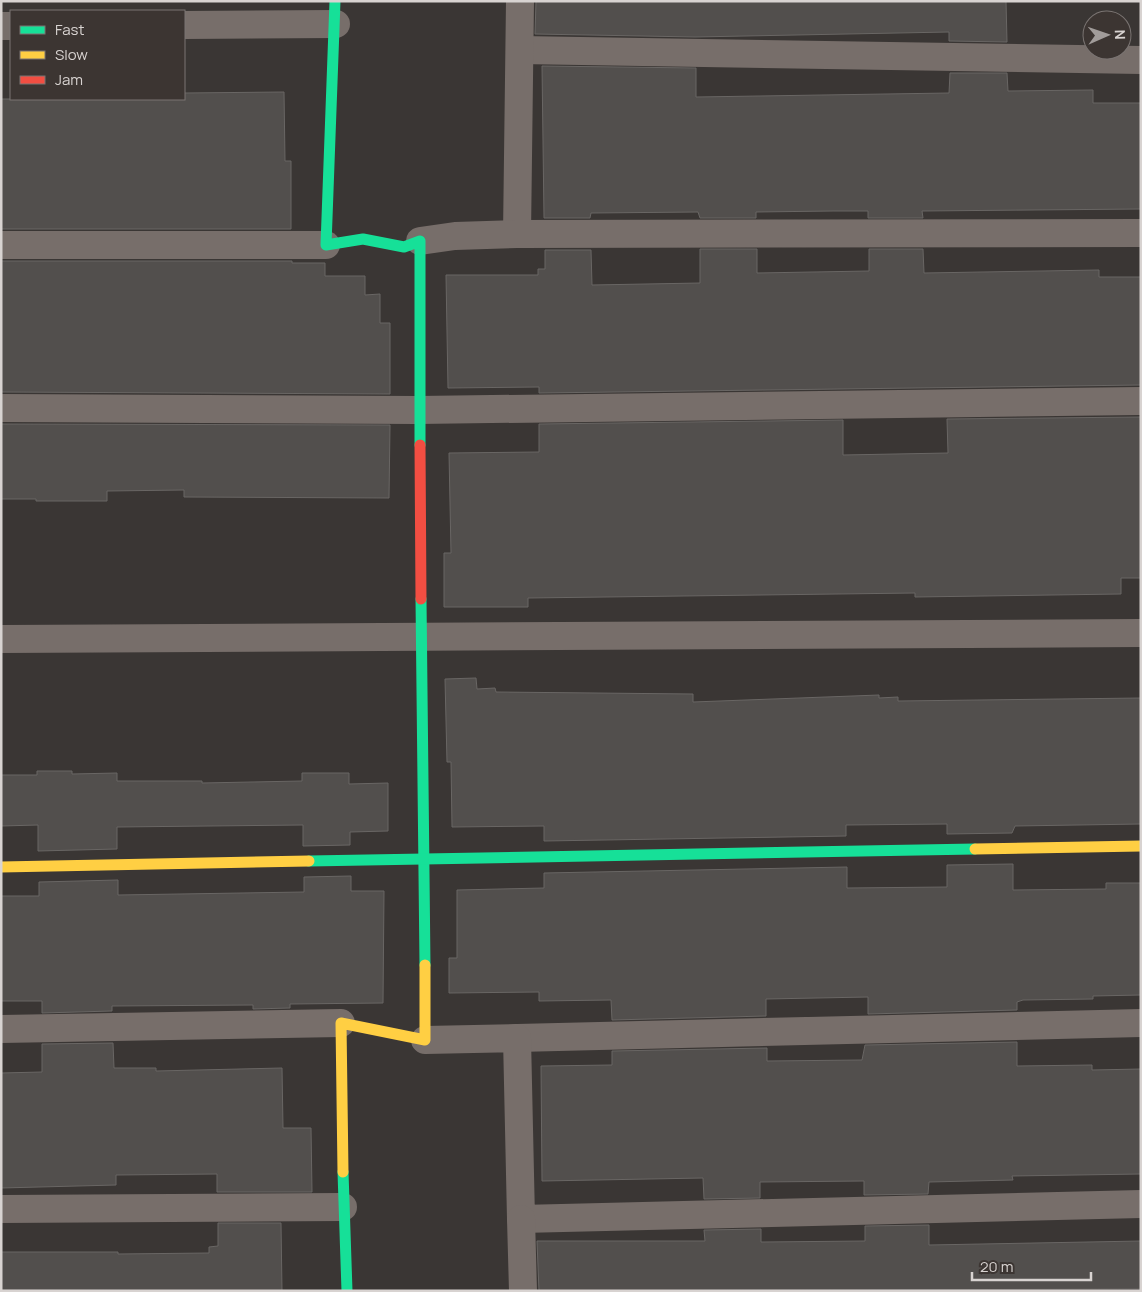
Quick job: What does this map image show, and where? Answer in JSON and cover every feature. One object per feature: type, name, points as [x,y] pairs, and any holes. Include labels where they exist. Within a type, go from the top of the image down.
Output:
[{"type":"street","points":[[517,234],[520,1]]},
{"type":"street","points":[[185,25],[335,13],[326,245]]},
{"type":"street","points":[[520,50],[1141,60]]},
{"type":"street","points":[[1,245],[326,245],[363,239],[404,246],[420,241],[456,236],[517,234],[1141,233]]},
{"type":"street","points":[[420,241],[418,410],[426,861],[425,1040]]},
{"type":"street","points":[[1,408],[418,410],[1141,401]]},
{"type":"street","points":[[1,639],[1141,632]]},
{"type":"street","points":[[1,867],[426,861],[1141,846]]},
{"type":"street","points":[[341,1023],[343,1207],[347,1291]]},
{"type":"street","points":[[1,1029],[341,1023],[425,1040],[1141,1023]]},
{"type":"street","points":[[517,1038],[523,1291]]},
{"type":"street","points":[[521,1219],[1141,1204]]},
{"type":"street","points":[[1,1209],[343,1207]]},
{"type":"building","points":[[536,1],[1006,1],[1007,42],[949,41],[949,32],[695,37],[535,34]]},
{"type":"building","points":[[542,66],[696,68],[696,97],[949,93],[950,73],[1007,73],[1008,91],[1093,90],[1093,103],[1141,103],[1141,209],[922,211],[923,218],[868,218],[868,211],[834,211],[756,212],[756,218],[700,218],[698,212],[591,213],[590,218],[544,218]]},
{"type":"building","points":[[284,92],[285,161],[291,161],[291,229],[1,229],[1,99],[185,100],[185,93]]},
{"type":"building","points":[[700,249],[757,249],[757,273],[869,271],[869,249],[923,249],[924,273],[1099,270],[1099,277],[1141,277],[1141,385],[539,393],[539,387],[448,388],[446,275],[538,275],[538,269],[545,269],[545,250],[591,250],[592,285],[700,283]]},
{"type":"building","points":[[1,261],[292,261],[292,263],[325,263],[325,276],[365,276],[365,295],[380,294],[380,323],[390,323],[390,394],[1,392]]},
{"type":"building","points":[[1141,417],[1141,578],[1121,578],[1121,594],[915,597],[915,593],[528,598],[528,607],[444,607],[444,553],[451,553],[449,453],[539,452],[539,424],[843,420],[843,455],[948,453],[947,419]]},
{"type":"building","points":[[1,424],[390,425],[389,498],[184,497],[184,490],[107,491],[107,501],[1,499]]},
{"type":"building","points":[[476,678],[477,689],[495,688],[496,692],[693,694],[693,702],[879,695],[879,698],[898,697],[898,701],[1141,698],[1141,824],[1015,826],[1012,833],[947,834],[947,824],[846,825],[846,836],[544,841],[544,826],[452,827],[451,762],[447,762],[445,679]]},
{"type":"building","points":[[37,771],[72,771],[72,774],[117,773],[117,781],[202,781],[202,783],[302,781],[302,773],[349,773],[349,784],[388,783],[388,831],[350,832],[350,845],[303,846],[303,825],[117,827],[117,849],[38,851],[38,825],[1,826],[1,775],[37,775]]},
{"type":"building","points":[[1013,864],[1013,890],[1106,889],[1106,883],[1141,883],[1141,995],[1093,996],[1093,999],[1023,1000],[1017,1002],[1017,1010],[868,1014],[868,997],[766,999],[766,1016],[612,1020],[611,1000],[539,1001],[539,992],[449,993],[449,958],[457,958],[457,890],[544,888],[544,873],[847,867],[847,888],[947,887],[947,865]]},
{"type":"building","points":[[351,876],[351,891],[384,891],[383,1003],[290,1004],[290,1008],[253,1009],[253,1005],[112,1006],[112,1011],[42,1013],[42,1001],[1,1001],[1,896],[39,896],[39,882],[118,880],[118,895],[304,892],[304,877]]},
{"type":"building","points":[[1017,1042],[1017,1066],[1092,1065],[1092,1070],[1141,1069],[1141,1174],[1012,1176],[1013,1180],[929,1182],[928,1194],[864,1195],[864,1181],[760,1182],[760,1198],[704,1199],[703,1178],[542,1181],[541,1066],[612,1065],[612,1051],[767,1048],[767,1061],[862,1060],[865,1045]]},
{"type":"building","points":[[113,1043],[114,1068],[156,1068],[156,1071],[282,1068],[283,1128],[311,1128],[312,1192],[217,1192],[217,1174],[116,1175],[116,1185],[1,1188],[1,1073],[42,1072],[42,1044]]},
{"type":"building","points":[[218,1223],[281,1223],[282,1291],[1,1290],[1,1252],[209,1253],[209,1247],[218,1246]]},
{"type":"building","points":[[929,1225],[929,1245],[1141,1241],[1141,1289],[539,1291],[537,1241],[705,1241],[704,1230],[761,1229],[761,1242],[865,1241],[865,1226]]},
{"type":"traffic: fast","points":[[335,1],[326,245],[363,239],[404,247],[420,241],[420,445]]},
{"type":"traffic: fast","points":[[421,599],[425,965]]},
{"type":"traffic: fast","points":[[309,861],[975,849]]},
{"type":"traffic: fast","points":[[343,1172],[347,1291]]},
{"type":"traffic: slow","points":[[975,849],[1141,846]]},
{"type":"traffic: slow","points":[[1,867],[309,861]]},
{"type":"traffic: slow","points":[[343,1172],[341,1023],[425,1040],[425,965]]},
{"type":"traffic: jam","points":[[420,445],[421,599]]}]
